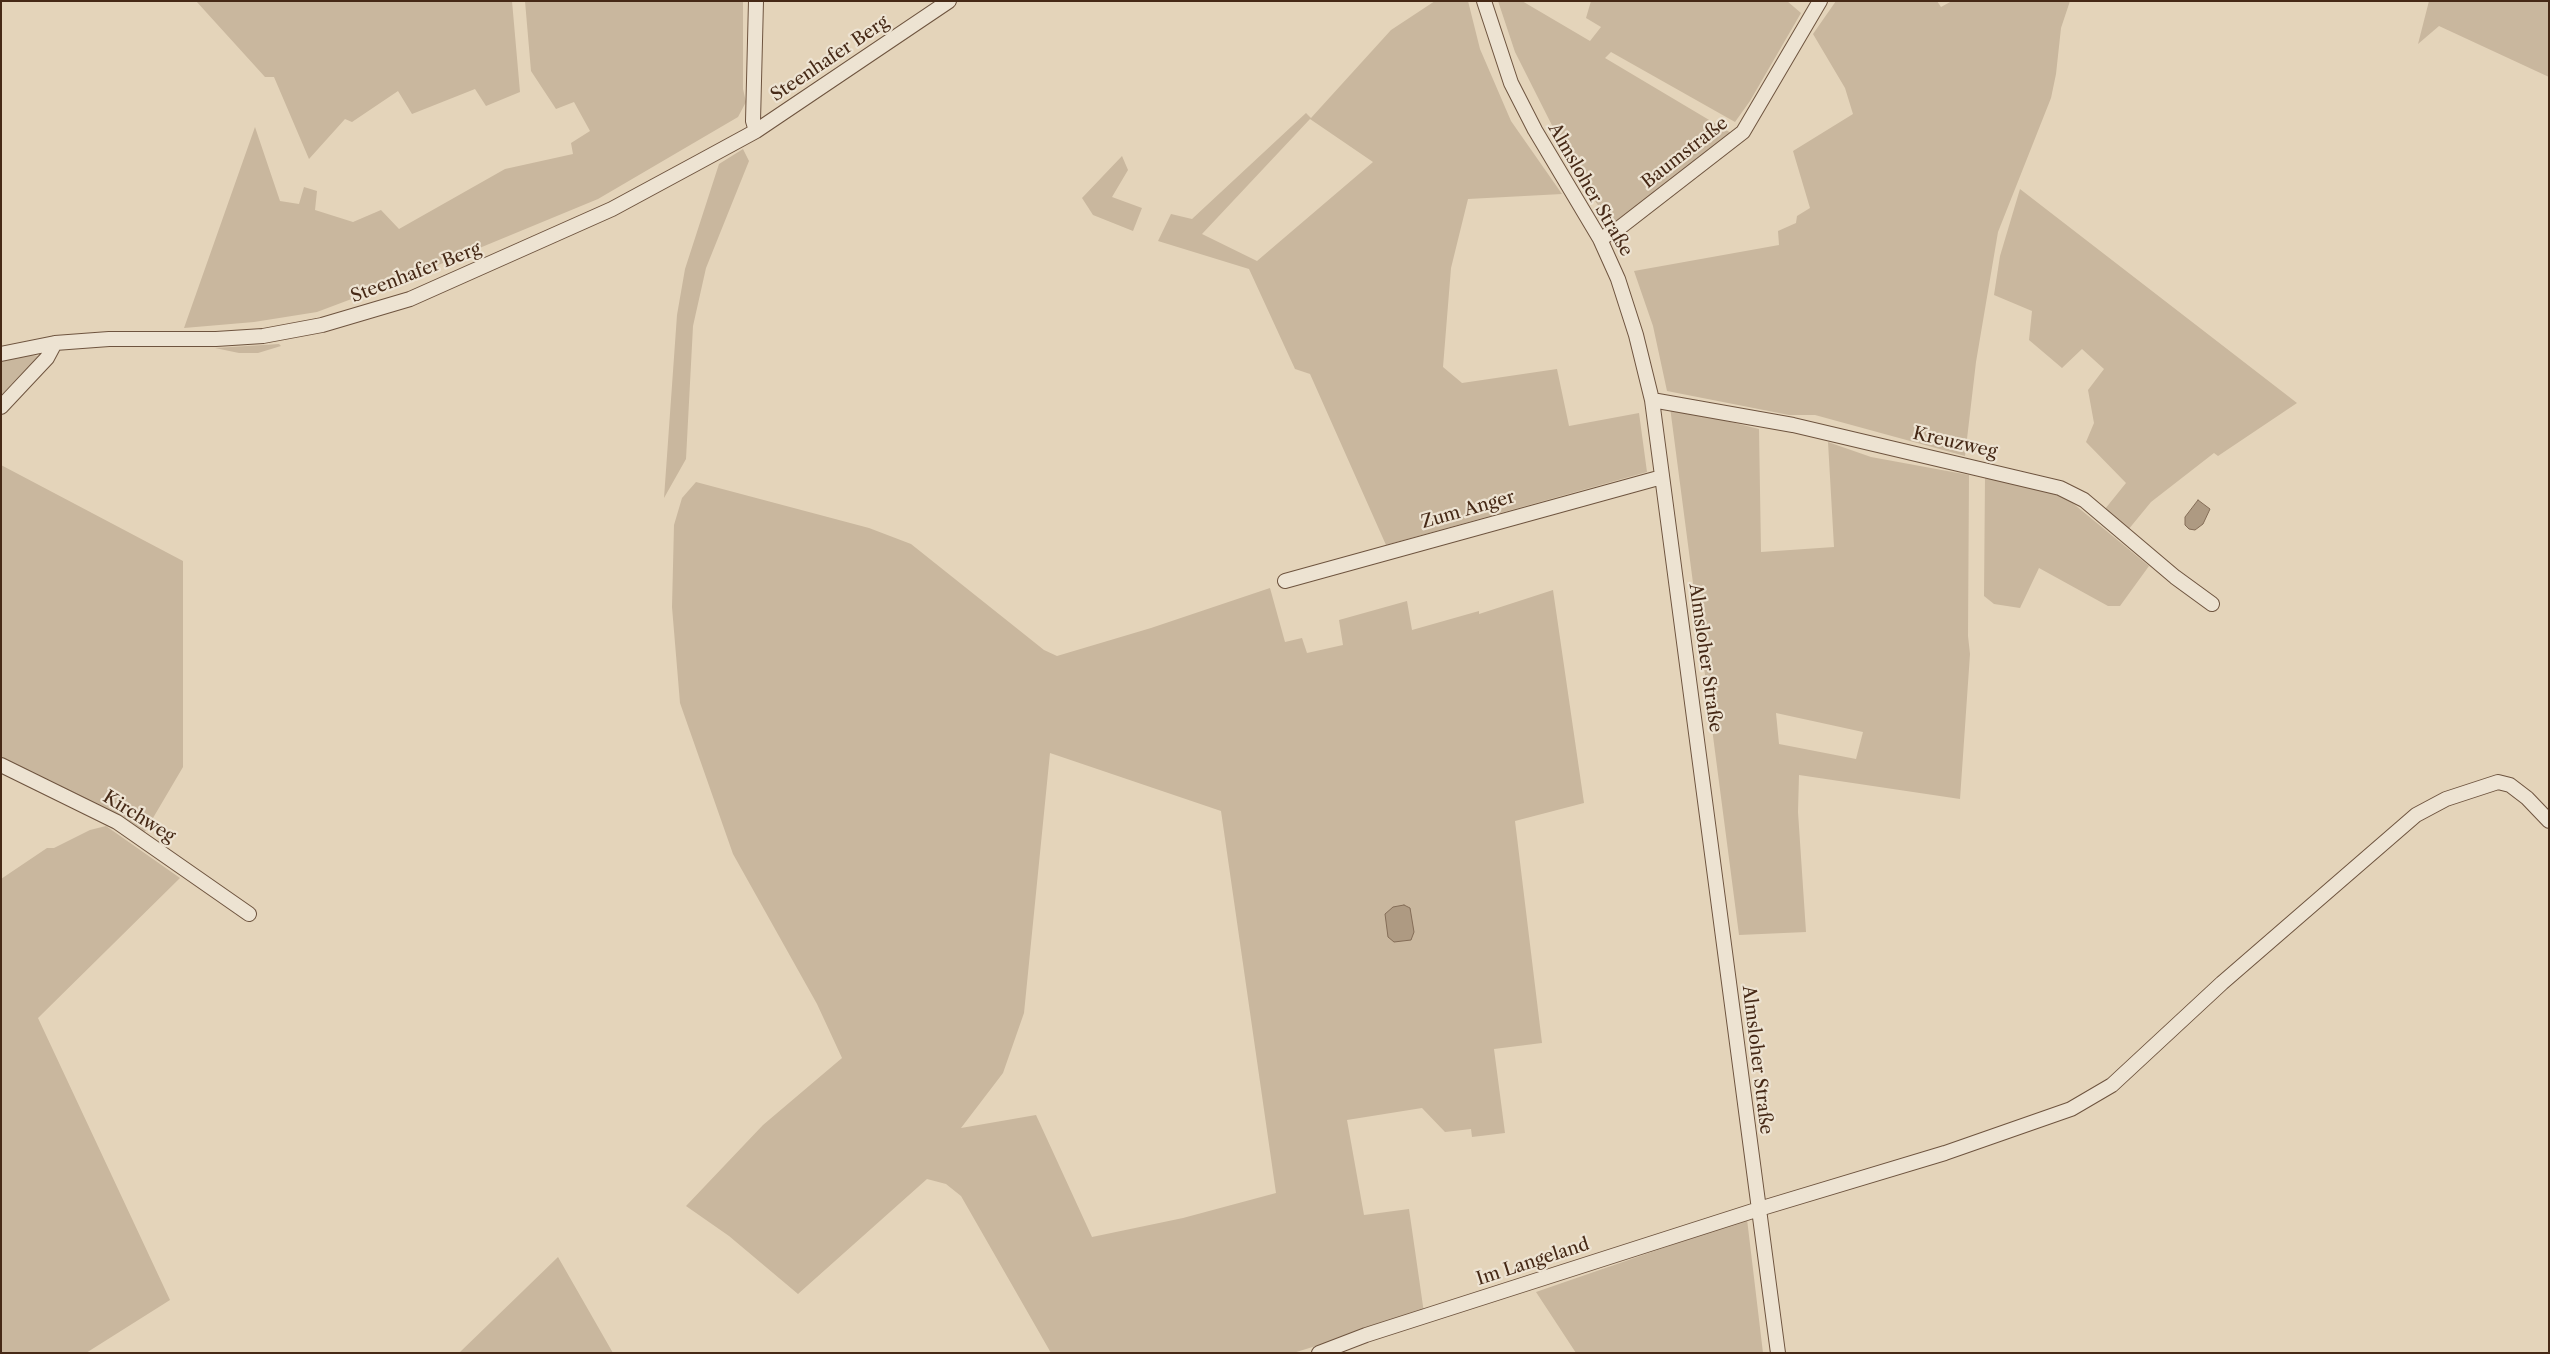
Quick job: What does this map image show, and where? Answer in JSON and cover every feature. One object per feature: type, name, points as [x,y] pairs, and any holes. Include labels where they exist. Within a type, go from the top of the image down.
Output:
[{"type":"street","name":"Steenhafer Berg","points":[[756,1],[753,121],[756,131]]},
{"type":"street","name":"Steenhafer Berg","points":[[1,354],[55,343],[109,339],[216,339],[263,336],[362,315],[410,299],[565,231],[756,131],[949,1]]},
{"type":"street","name":"Almsloher Straße","points":[[1484,1],[1511,83],[1535,130],[1600,239],[1618,279],[1636,335],[1652,400],[1778,1353]]},
{"type":"street","name":"Baumstraße","points":[[1600,239],[1625,223],[1743,132],[1820,1]]},
{"type":"street","points":[[1,407],[47,358],[55,343]]},
{"type":"street","name":"Kreuzweg","points":[[1652,400],[1793,424],[2060,488],[2084,500],[2175,577],[2212,604]]},
{"type":"street","name":"Zum Anger","points":[[1285,581],[1662,477]]},
{"type":"street","name":"Kirchweg","points":[[1,765],[117,822],[249,914]]},
{"type":"street","name":"Im Langeland","points":[[1319,1353],[1366,1335],[1759,1209],[1945,1153],[2071,1109],[2112,1084],[2222,983],[2416,815],[2446,799],[2498,782],[2510,785],[2527,798],[2549,822]]},
{"type":"shaded area","points":[[196,1],[512,1],[520,92],[486,106],[475,89],[412,114],[398,91],[352,122],[345,119],[309,159],[274,77],[265,77]]},
{"type":"shaded area","points":[[525,1],[743,1],[743,89],[746,102],[738,117],[598,199],[402,280],[317,312],[254,322],[184,328],[255,127],[280,201],[299,204],[304,187],[317,191],[315,210],[353,222],[381,210],[399,229],[505,169],[573,154],[571,143],[590,131],[574,102],[556,109],[531,71]]},
{"type":"shaded area","points":[[1435,1],[1468,1],[1480,49],[1511,121],[1562,194],[1468,199],[1451,268],[1443,367],[1462,383],[1557,369],[1569,426],[1639,413],[1647,472],[1386,545],[1310,374],[1295,369],[1249,269],[1158,241],[1171,214],[1192,219],[1306,113],[1311,118],[1391,30]],"holes":[[[1310,119],[1373,162],[1257,261],[1202,234]]]},
{"type":"shaded area","points":[[1498,1],[1522,1],[1590,41],[1601,27],[1586,18],[1591,1],[1787,1],[1801,13],[1750,101],[1735,122],[1611,52],[1605,58],[1731,133],[1710,152],[1611,225],[1574,169],[1515,52]]},
{"type":"shaded area","points":[[1836,1],[1937,1],[1941,7],[1952,1],[2070,1],[2061,28],[2056,74],[2051,98],[1998,232],[1976,362],[1965,456],[1815,415],[1789,415],[1667,391],[1653,326],[1634,271],[1779,245],[1778,231],[1796,223],[1797,216],[1810,208],[1793,151],[1853,114],[1845,88],[1813,34]]},
{"type":"shaded area","points":[[2429,1],[2549,1],[2549,77],[2439,26],[2418,44]]},
{"type":"shaded area","points":[[743,149],[749,161],[706,268],[693,326],[686,459],[664,498],[677,315],[685,269],[719,164]]},
{"type":"shaded area","points":[[1122,156],[1128,170],[1112,197],[1142,208],[1133,231],[1093,215],[1082,198]]},
{"type":"shaded area","points":[[2020,189],[2297,403],[2218,456],[2214,453],[2151,502],[2128,530],[2105,509],[2126,483],[2086,442],[2094,423],[2088,390],[2104,369],[2082,349],[2062,368],[2029,340],[2032,311],[1994,295],[2000,256]]},
{"type":"shaded area","points":[[279,344],[281,346],[258,353],[239,353],[215,348]]},
{"type":"shaded area","points":[[29,355],[40,356],[1,401],[1,362]]},
{"type":"shaded area","points":[[1670,407],[1759,429],[1761,552],[1834,547],[1828,442],[1871,457],[1969,475],[1968,636],[1970,654],[1960,799],[1799,775],[1798,812],[1806,932],[1739,935]],"holes":[[[1776,713],[1863,732],[1856,759],[1779,744]]]},
{"type":"shaded area","points":[[1,465],[183,561],[183,767],[143,835],[1,761]]},
{"type":"shaded area","points":[[1985,478],[2047,491],[2069,500],[2149,566],[2120,606],[2108,606],[2039,568],[2020,608],[1994,604],[1984,596]]},
{"type":"shaded area","points":[[696,482],[869,528],[911,544],[1044,650],[1057,656],[1151,628],[1270,588],[1285,642],[1302,638],[1307,653],[1343,645],[1339,620],[1407,601],[1412,630],[1479,611],[1479,614],[1553,590],[1584,803],[1515,821],[1542,1043],[1494,1049],[1505,1133],[1472,1137],[1471,1129],[1445,1132],[1422,1108],[1347,1120],[1364,1215],[1409,1209],[1424,1313],[1293,1353],[1051,1353],[961,1196],[946,1184],[927,1179],[798,1294],[729,1236],[686,1206],[763,1125],[842,1058],[817,1004],[733,854],[680,703],[672,607],[674,525],[682,498]],"holes":[[[1050,753],[1221,811],[1276,1193],[1183,1218],[1092,1237],[1036,1115],[961,1128],[1003,1073],[1024,1013]]]},
{"type":"shaded area","points":[[2198,500],[2210,509],[2203,524],[2195,530],[2189,529],[2185,525],[2185,517]]},
{"type":"shaded area","points":[[106,826],[180,878],[38,1018],[170,1300],[86,1353],[1,1353],[1,879],[47,848],[54,848],[90,830]]},
{"type":"shaded area","points":[[1404,905],[1410,908],[1414,932],[1411,940],[1394,942],[1388,937],[1385,914],[1393,907]]},
{"type":"shaded area","points":[[1747,1219],[1763,1353],[1576,1353],[1536,1292]]},
{"type":"shaded area","points":[[558,1257],[613,1353],[459,1353]]}]
